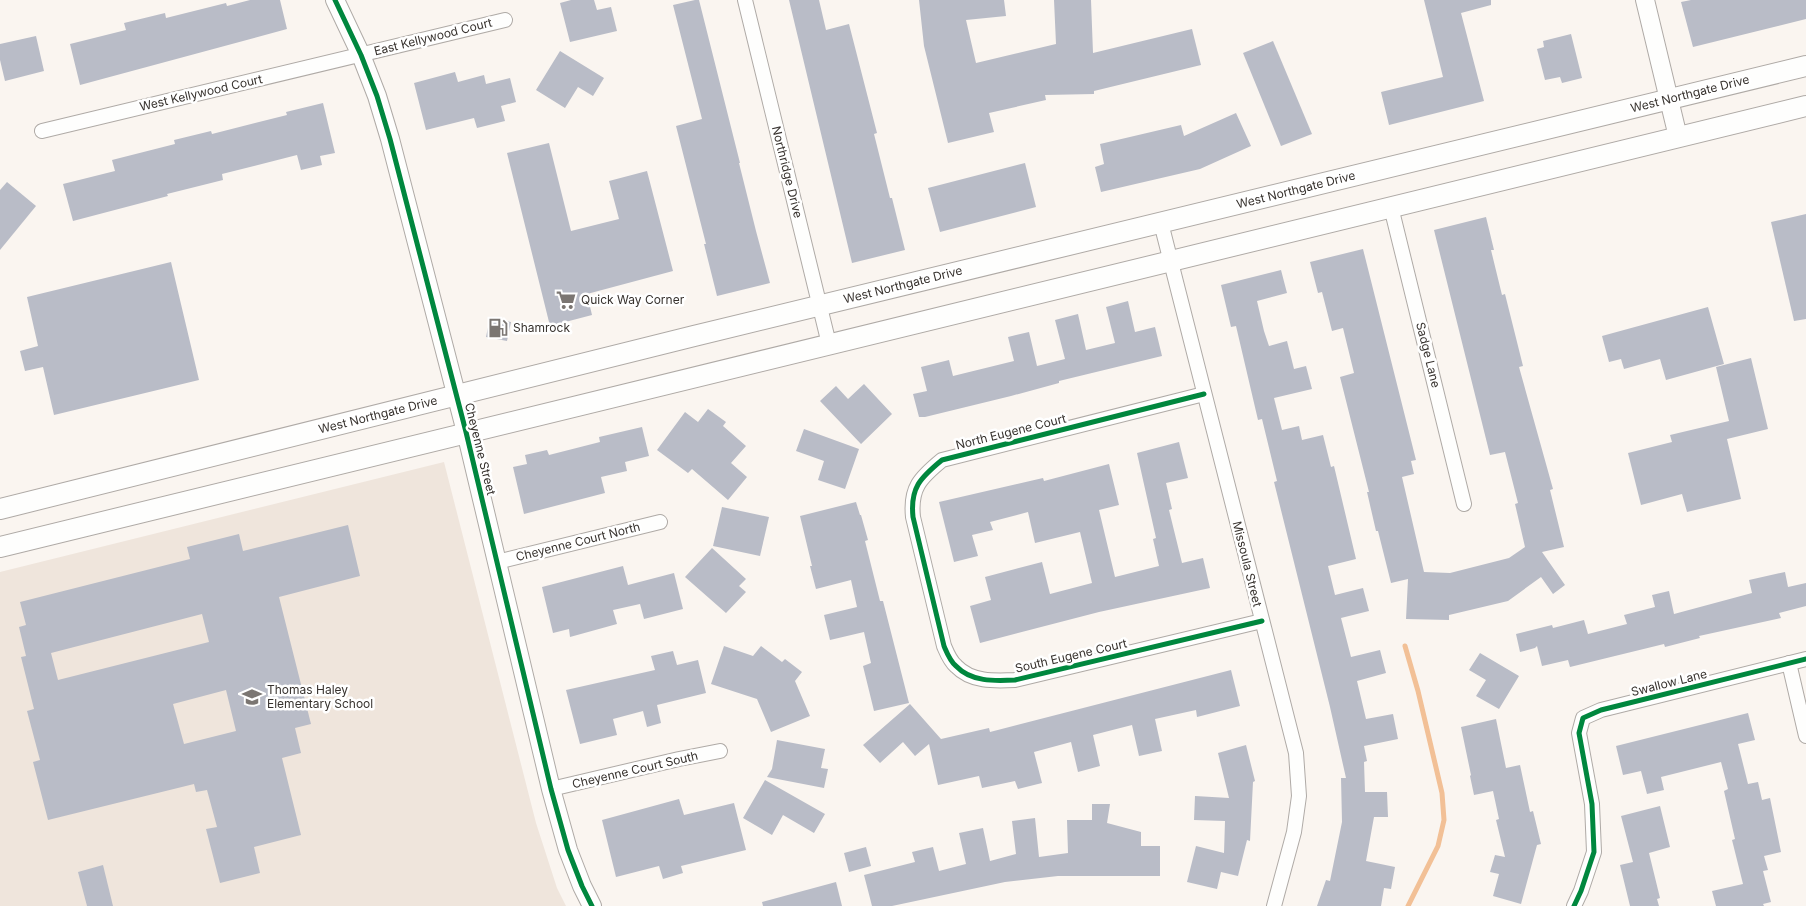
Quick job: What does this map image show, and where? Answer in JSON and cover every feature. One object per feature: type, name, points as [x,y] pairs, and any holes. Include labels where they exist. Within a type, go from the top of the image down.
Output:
[{"type":"main road","name":"West Northgate Drive","points":[[0,508],[1806,66]]},
{"type":"main road","points":[[0,547],[1806,106]]},
{"type":"street","name":"Cheyenne Street","points":[[335,0],[361,55],[377,96],[390,139],[466,432],[551,789],[568,850],[592,906]]},
{"type":"street","name":"Northridge Drive","points":[[745,0],[829,344]]},
{"type":"street","points":[[1644,0],[1678,137]]},
{"type":"street","name":"East Kellywood Court","points":[[361,55],[505,20]]},
{"type":"street","name":"West Kellywood Court","points":[[42,131],[361,55]]},
{"type":"street","name":"Sadge Lane","points":[[1391,207],[1464,504]]},
{"type":"street","name":"Missoula Street","points":[[1161,223],[1296,753],[1299,796],[1294,832],[1274,906]]},
{"type":"street","name":"North Eugene Court","points":[[925,570],[913,517],[912,504],[916,486],[926,473],[942,460],[1204,394]]},
{"type":"street","name":"Cheyenne Court North","points":[[497,562],[660,522]]},
{"type":"street","name":"South Eugene Court","points":[[925,570],[944,646],[954,665],[966,674],[989,681],[1015,680],[1262,621]]},
{"type":"street","name":"Swallow Lane","points":[[1574,906],[1594,852],[1592,804],[1579,733],[1583,718],[1601,710],[1806,658]]},
{"type":"street","points":[[1789,663],[1806,736]]},
{"type":"street","name":"Cheyenne Court South","points":[[551,789],[720,751]]},
{"type":"shaded area","name":"Thomas Haley Elementary School","points":[[444,462],[536,823],[557,888],[566,906],[0,906],[0,572]]},
{"type":"building","points":[[250,0],[280,0],[287,29],[80,85],[70,44],[126,30],[124,23],[165,13],[166,18],[226,3],[227,6]]},
{"type":"building","points":[[571,0],[594,0],[597,10],[611,7],[617,31],[570,42],[560,3]]},
{"type":"building","points":[[699,0],[770,283],[717,296],[676,126],[702,119],[673,5]]},
{"type":"building","points":[[789,0],[819,0],[826,30],[849,24],[877,133],[874,134],[905,250],[852,263]]},
{"type":"building","points":[[919,0],[1004,0],[1006,16],[966,20],[976,63],[1056,44],[1054,0],[1091,0],[1093,53],[1192,29],[1201,65],[1094,91],[1094,94],[1045,95],[1046,100],[989,113],[994,132],[948,143],[924,46]]},
{"type":"building","points":[[1424,0],[1491,0],[1491,5],[1461,13],[1484,101],[1389,125],[1381,92],[1443,77]]},
{"type":"building","points":[[1691,0],[1806,0],[1806,19],[1693,47],[1681,2]]},
{"type":"building","points":[[1571,34],[1582,78],[1562,83],[1560,77],[1545,80],[1537,49],[1544,47],[1543,41]]},
{"type":"building","points":[[36,36],[44,71],[5,81],[0,60],[0,44]]},
{"type":"building","points":[[1273,41],[1312,134],[1281,146],[1243,53]]},
{"type":"building","points":[[560,51],[604,78],[593,96],[578,87],[565,108],[536,90]]},
{"type":"building","points":[[455,72],[458,82],[484,75],[486,84],[510,78],[516,102],[501,106],[505,121],[477,128],[474,118],[426,130],[414,83]]},
{"type":"building","points":[[323,103],[335,153],[320,156],[322,165],[301,170],[297,155],[222,174],[223,180],[73,221],[63,184],[115,171],[112,160],[175,144],[174,140],[211,131],[212,134],[287,115],[286,112]]},
{"type":"building","points":[[1236,113],[1251,146],[1200,169],[1101,192],[1095,167],[1104,164],[1100,144],[1181,125],[1184,136]]},
{"type":"building","points":[[549,143],[571,231],[619,219],[609,181],[647,171],[673,271],[587,294],[592,315],[550,326],[507,153]]},
{"type":"building","points":[[1025,163],[1036,207],[940,232],[928,188]]},
{"type":"building","points":[[7,182],[36,206],[0,250],[0,190]]},
{"type":"building","points":[[1806,214],[1806,319],[1794,321],[1771,222]]},
{"type":"building","points":[[1486,217],[1494,250],[1491,250],[1502,295],[1505,294],[1523,366],[1519,367],[1553,489],[1550,490],[1564,547],[1542,552],[1565,585],[1553,594],[1541,577],[1508,601],[1449,615],[1449,620],[1406,619],[1408,579],[1391,583],[1378,531],[1376,531],[1367,492],[1369,492],[1340,377],[1354,373],[1343,328],[1332,331],[1322,292],[1318,293],[1310,262],[1363,249],[1416,460],[1411,461],[1414,474],[1402,477],[1424,572],[1450,573],[1509,558],[1525,547],[1515,504],[1518,503],[1505,452],[1490,455],[1434,230]]},
{"type":"building","points":[[171,262],[199,380],[54,415],[43,367],[25,371],[20,351],[38,346],[27,297]]},
{"type":"building","points":[[1281,270],[1287,293],[1257,301],[1264,331],[1269,346],[1287,341],[1294,369],[1306,366],[1312,389],[1274,398],[1282,430],[1299,426],[1302,440],[1323,435],[1331,467],[1334,466],[1356,559],[1328,566],[1335,595],[1363,588],[1369,611],[1341,618],[1351,657],[1380,650],[1386,673],[1357,681],[1366,719],[1393,714],[1398,739],[1364,746],[1367,761],[1364,762],[1365,792],[1387,792],[1388,817],[1374,817],[1366,861],[1395,867],[1391,889],[1384,888],[1381,906],[1317,906],[1326,880],[1330,881],[1342,822],[1341,778],[1346,778],[1274,482],[1277,481],[1262,419],[1258,420],[1236,326],[1231,327],[1221,285]]},
{"type":"building","points":[[1128,301],[1135,332],[1155,327],[1162,356],[1059,381],[1059,383],[1011,396],[919,417],[913,394],[927,391],[921,367],[949,360],[953,376],[1014,361],[1008,337],[1029,332],[1037,366],[1065,359],[1055,320],[1078,314],[1086,350],[1115,343],[1106,307]]},
{"type":"building","points":[[1708,307],[1724,364],[1666,380],[1660,359],[1624,369],[1621,359],[1609,362],[1602,336]]},
{"type":"building","points":[[490,318],[511,322],[507,341],[486,337]]},
{"type":"building","points":[[1751,358],[1768,429],[1727,439],[1741,499],[1687,512],[1682,494],[1641,505],[1628,453],[1672,442],[1670,435],[1729,421],[1716,367]]},
{"type":"building","points":[[864,384],[892,414],[861,444],[820,401],[836,386],[848,399]]},
{"type":"building","points":[[708,409],[726,422],[723,426],[746,446],[731,463],[747,477],[728,500],[692,469],[688,473],[657,450],[685,412],[698,422]]},
{"type":"building","points":[[642,427],[649,456],[625,462],[627,471],[601,477],[605,493],[524,514],[513,467],[527,464],[525,455],[547,450],[549,455],[600,442],[599,437]]},
{"type":"building","points":[[804,429],[859,449],[845,489],[818,480],[824,461],[796,451]]},
{"type":"building","points":[[1179,442],[1188,478],[1166,483],[1172,509],[1169,510],[1182,563],[1203,558],[1210,588],[1099,612],[980,643],[970,606],[991,600],[985,577],[1042,562],[1050,594],[1092,583],[1080,532],[1035,543],[1028,512],[990,522],[993,530],[972,535],[978,556],[954,562],[939,502],[1043,478],[1044,481],[1109,464],[1119,505],[1099,510],[1115,577],[1159,566],[1153,539],[1156,538],[1137,453]]},
{"type":"building","points":[[856,502],[868,540],[865,541],[880,601],[883,601],[909,703],[874,711],[863,666],[871,663],[864,632],[830,640],[824,615],[857,607],[851,580],[816,589],[800,516]]},
{"type":"building","points":[[722,507],[769,517],[760,556],[713,546]]},
{"type":"building","points":[[348,525],[360,576],[279,597],[311,724],[295,728],[301,753],[282,758],[301,835],[254,847],[260,873],[220,883],[206,829],[217,827],[207,790],[196,792],[194,784],[48,820],[33,762],[40,760],[27,711],[34,709],[21,657],[26,656],[19,627],[26,625],[20,602],[190,559],[187,547],[239,534],[243,551]],"holes":[[[202,614],[209,642],[58,680],[51,653]],[[226,690],[236,731],[184,744],[173,704]]]},
{"type":"building","points":[[712,548],[746,579],[739,586],[746,592],[726,613],[685,577]]},
{"type":"building","points":[[623,566],[628,585],[674,573],[683,609],[644,619],[640,604],[613,610],[617,624],[570,637],[569,629],[553,633],[542,587]]},
{"type":"building","points":[[1785,572],[1788,587],[1806,583],[1806,606],[1779,613],[1781,618],[1699,636],[1700,638],[1665,647],[1664,644],[1570,667],[1568,660],[1542,666],[1537,646],[1520,652],[1516,634],[1552,625],[1553,628],[1584,620],[1588,634],[1627,624],[1624,615],[1655,607],[1652,595],[1669,591],[1674,614],[1752,593],[1749,580]]},
{"type":"building","points":[[724,646],[753,656],[761,646],[782,662],[785,659],[802,672],[795,681],[810,716],[771,732],[757,699],[711,684]]},
{"type":"building","points":[[673,651],[677,665],[698,660],[706,693],[657,705],[661,723],[647,727],[643,711],[613,719],[617,735],[580,744],[566,690],[655,670],[651,656]]},
{"type":"building","points":[[1480,653],[1519,676],[1499,709],[1476,696],[1486,680],[1469,670]]},
{"type":"building","points":[[1231,670],[1240,706],[1197,717],[1196,710],[1155,719],[1162,751],[1139,756],[1132,725],[1093,735],[1100,766],[1078,772],[1071,742],[1034,752],[1042,783],[1018,789],[1015,781],[982,788],[979,776],[938,785],[929,744],[915,756],[903,742],[880,763],[863,745],[910,704],[941,739],[989,728],[990,732]]},
{"type":"building","points":[[1748,713],[1755,740],[1738,744],[1748,784],[1758,782],[1762,800],[1770,798],[1781,852],[1764,856],[1768,870],[1763,871],[1771,902],[1763,904],[1764,906],[1716,906],[1712,891],[1743,884],[1732,840],[1735,839],[1724,791],[1728,789],[1721,762],[1661,777],[1664,790],[1647,794],[1641,771],[1623,775],[1616,746]]},
{"type":"building","points":[[1496,719],[1506,768],[1520,765],[1530,812],[1533,811],[1541,844],[1537,845],[1521,904],[1493,896],[1499,874],[1490,872],[1495,855],[1505,857],[1496,820],[1499,819],[1493,791],[1474,795],[1461,727]]},
{"type":"building","points":[[777,740],[825,749],[821,768],[828,769],[824,788],[767,777],[772,769]]},
{"type":"building","points":[[1246,745],[1255,781],[1253,782],[1250,841],[1247,840],[1238,876],[1221,872],[1217,889],[1187,882],[1196,846],[1224,853],[1225,821],[1194,820],[1195,796],[1229,798],[1218,753]]},
{"type":"building","points":[[765,780],[825,814],[814,833],[783,815],[772,835],[743,818]]},
{"type":"building","points":[[679,799],[684,815],[734,803],[746,850],[681,866],[683,873],[663,879],[659,866],[616,877],[602,820]]},
{"type":"building","points":[[1092,804],[1110,804],[1107,823],[1141,832],[1141,846],[1160,846],[1160,876],[1058,876],[1005,882],[892,906],[872,906],[864,875],[915,862],[912,852],[933,847],[939,871],[966,864],[959,833],[983,828],[990,861],[1016,854],[1012,821],[1035,818],[1039,857],[1068,853],[1067,820],[1092,820]]},
{"type":"building","points":[[1660,806],[1670,847],[1649,853],[1660,898],[1657,899],[1659,906],[1630,906],[1620,865],[1633,862],[1621,816]]},
{"type":"building","points":[[866,847],[871,866],[849,872],[844,853]]},
{"type":"building","points":[[103,865],[113,906],[87,906],[78,872]]},
{"type":"building","points":[[836,882],[842,906],[763,906],[762,902]]},
{"type":"waterway","points":[[1405,646],[1418,691],[1442,793],[1444,820],[1438,846],[1408,906]]},
{"type":"cycle path","points":[[335,0],[361,55],[377,96],[390,139],[466,432],[551,789],[568,850],[592,906]]},
{"type":"cycle path","points":[[1204,394],[942,460],[928,472],[918,484],[912,507],[944,646],[954,664],[969,675],[991,680],[1015,680],[1262,621]]},
{"type":"cycle path","points":[[1574,906],[1594,852],[1592,804],[1579,733],[1583,718],[1601,710],[1806,659]]},
{"type":"place","name":"Quick Way Corner","points":[[566,300]]},
{"type":"place","name":"Shamrock","points":[[498,328]]},
{"type":"place","name":"Thomas Haley Elementary School","points":[[252,697]]}]
